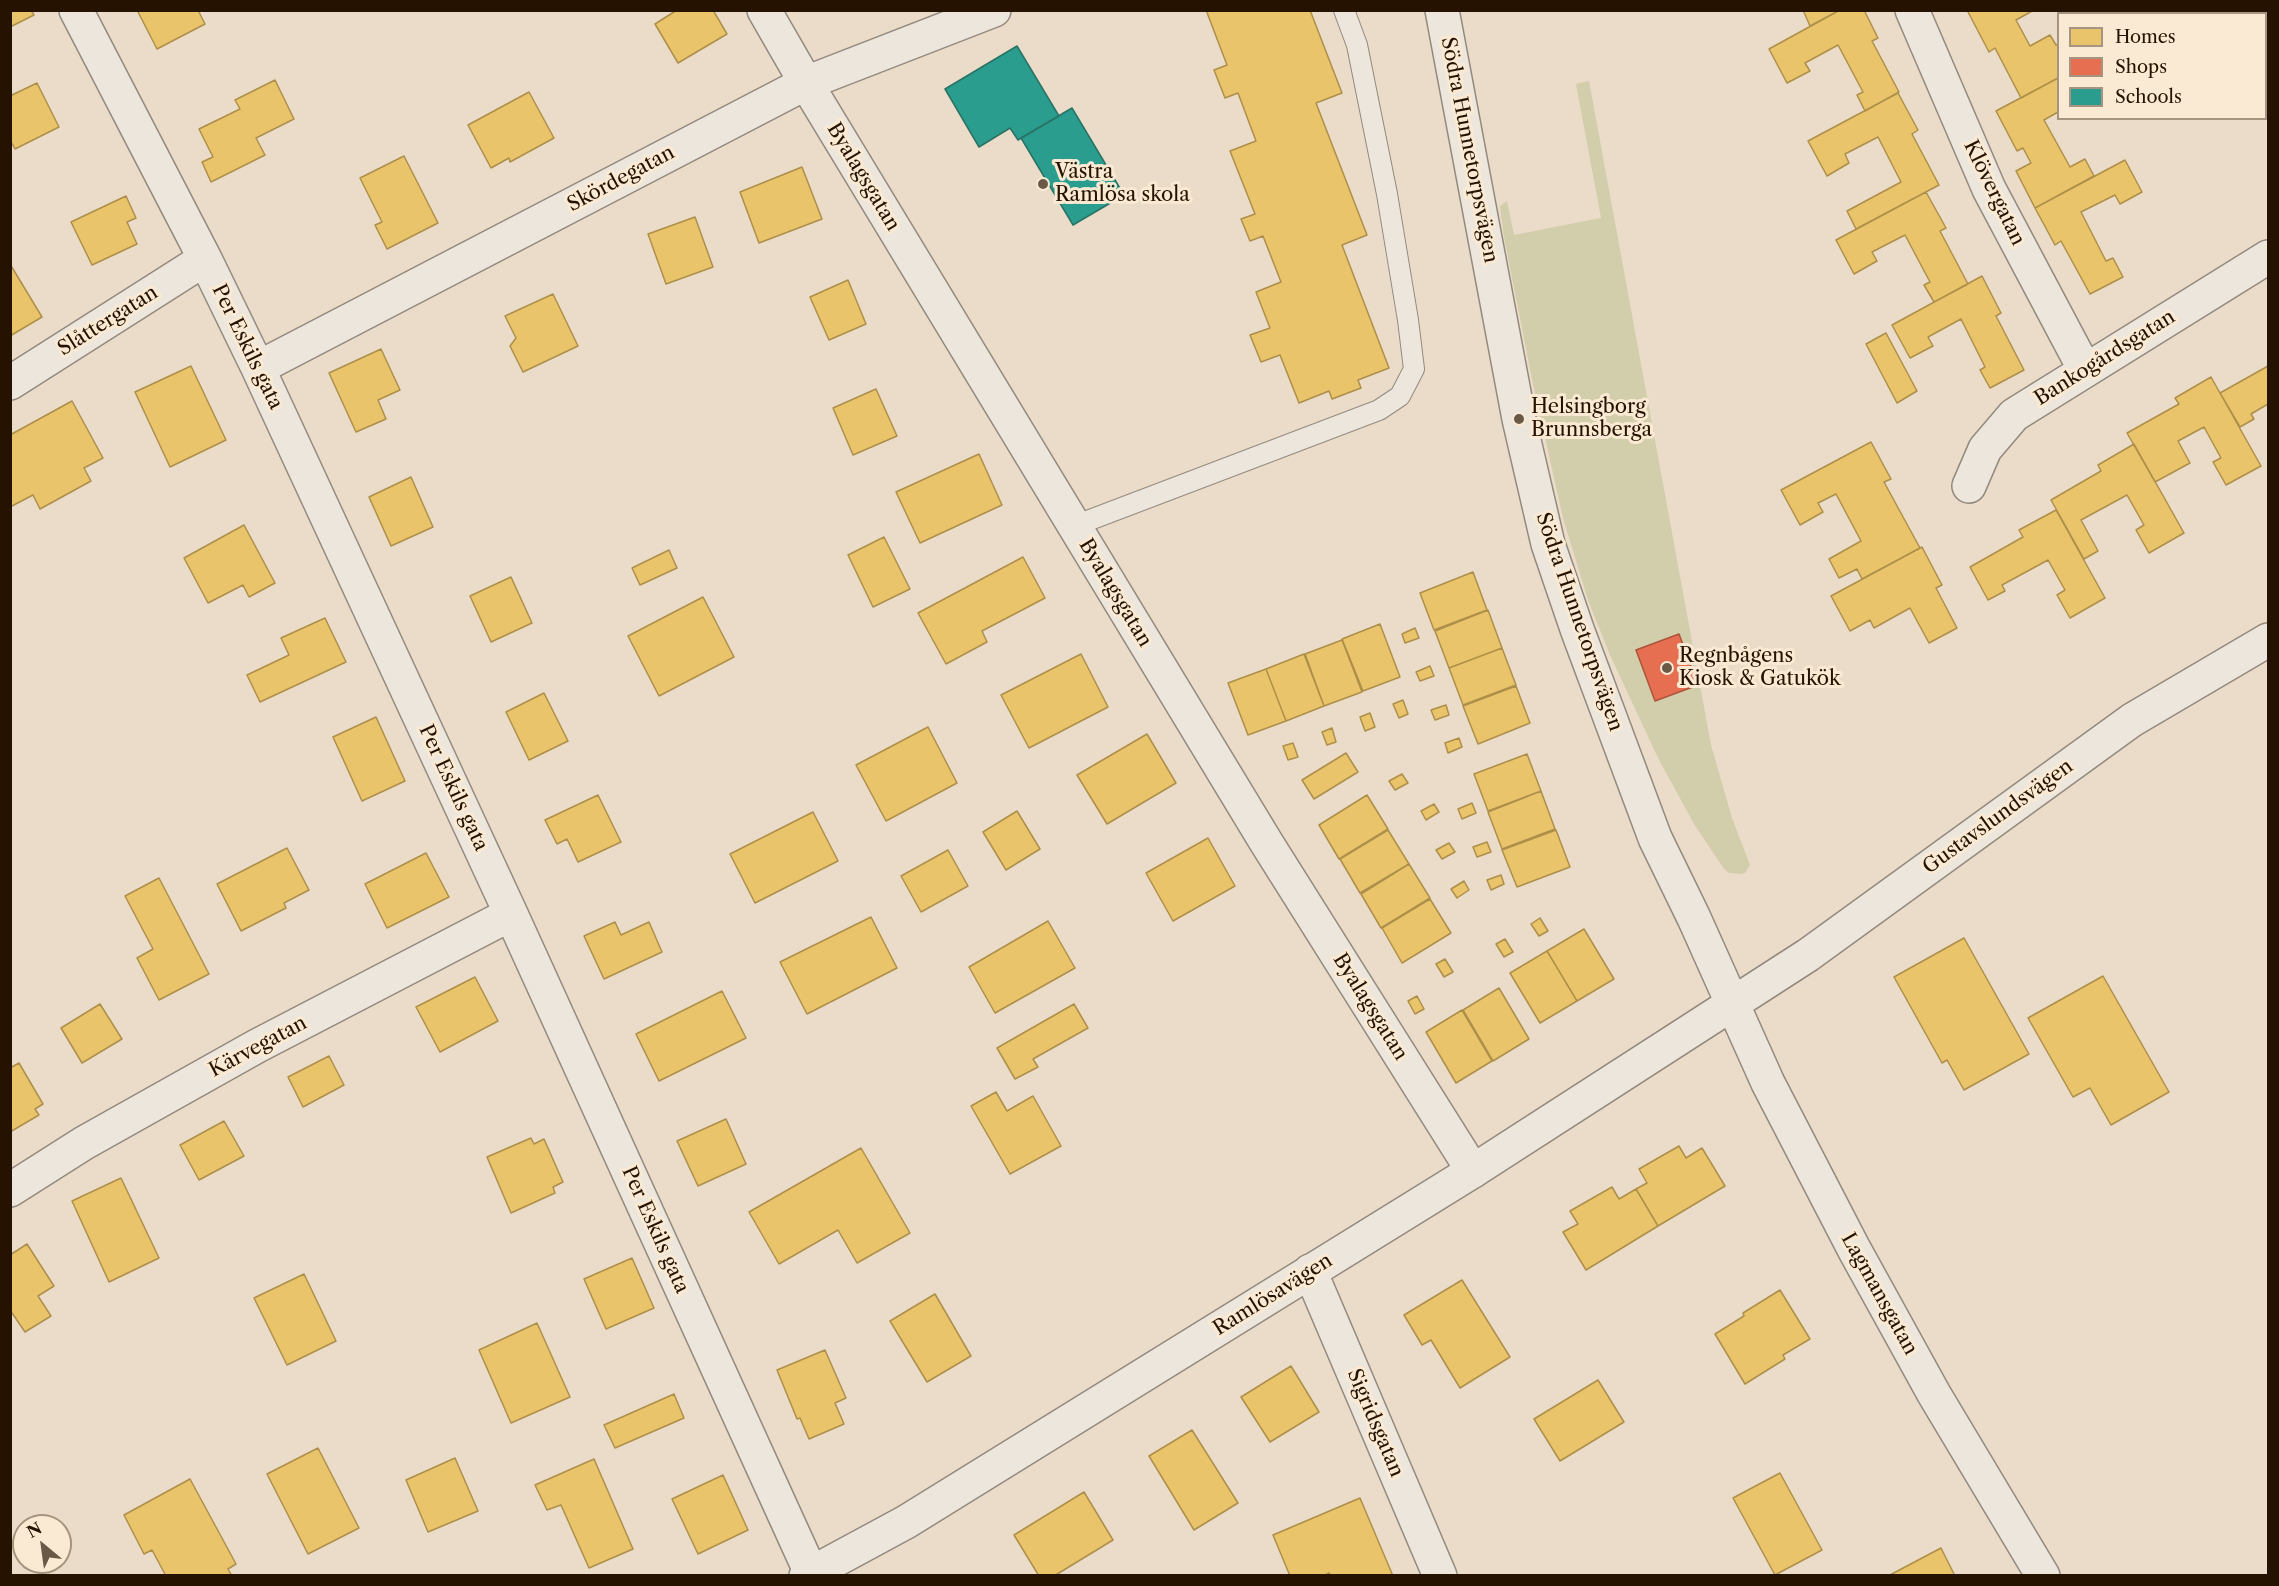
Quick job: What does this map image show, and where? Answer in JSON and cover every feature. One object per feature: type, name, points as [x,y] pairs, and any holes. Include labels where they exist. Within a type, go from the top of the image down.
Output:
[{"type":"street","name":"Per Eskils gata","points":[[76,10],[258,368],[511,914],[809,1574]]},
{"type":"street","name":"Byalagsgatan","points":[[764,10],[1266,842],[1473,1171]]},
{"type":"street","name":"Skördegatan","points":[[258,368],[806,83],[993,10]]},
{"type":"street","name":"Södra Hunnetorpsvägen","points":[[1442,10],[1519,419],[1548,544],[1577,629],[1655,838],[1732,1003]]},
{"type":"street","name":"Klövergatan","points":[[1912,10],[1989,189],[2085,370]]},
{"type":"street","name":"Bankogårdsgatan","points":[[1969,486],[1985,449],[2014,415],[2268,257]]},
{"type":"street","name":"Slåttergatan","points":[[10,383],[205,260]]},
{"type":"street","name":"Gustavslundsvägen","points":[[1732,1003],[1808,956],[2132,720],[2268,640]]},
{"type":"street","name":"Kärvegatan","points":[[10,1190],[84,1143],[257,1046],[511,914]]},
{"type":"street","name":"Ramlösavägen","points":[[809,1574],[906,1522],[1473,1171],[1732,1003]]},
{"type":"street","name":"Lagmansgatan","points":[[1732,1003],[1768,1083],[1854,1249],[1940,1404],[2043,1575]]},
{"type":"street","name":"Sigridsgatan","points":[[1310,1271],[1440,1575]]},
{"type":"lane","points":[[1074,526],[1379,410],[1400,396],[1414,369],[1408,320],[1388,194],[1357,45],[1344,10]]},
{"type":"shaded area","points":[[1589,81],[1711,745],[1732,818],[1750,865],[1745,873],[1740,874],[1729,873],[1724,869],[1694,824],[1658,758],[1610,655],[1588,600],[1563,518],[1504,237],[1500,206],[1507,201],[1514,235],[1601,218],[1576,84]]},
{"type":"building: Homes","points":[[10,10],[31,10],[34,15],[10,27]]},
{"type":"building: Homes","points":[[137,10],[198,10],[205,24],[157,49]]},
{"type":"building: Homes","points":[[677,10],[713,10],[727,34],[678,63],[655,24]]},
{"type":"building: Homes","points":[[1206,10],[1310,10],[1342,93],[1316,103],[1367,235],[1342,245],[1389,368],[1358,380],[1361,388],[1332,399],[1329,391],[1299,403],[1280,355],[1261,362],[1250,335],[1270,328],[1256,292],[1281,282],[1263,236],[1250,241],[1241,219],[1255,214],[1230,151],[1256,141],[1238,93],[1225,98],[1214,70],[1227,65]]},
{"type":"building: Homes","points":[[1803,10],[1840,10],[1810,26]]},
{"type":"building: Homes","points":[[1840,10],[1864,10],[1878,38],[1872,41],[1899,92],[1865,111],[1857,95],[1863,92],[1838,45],[1805,63],[1810,71],[1787,83],[1769,49]]},
{"type":"building: Homes","points":[[1971,10],[2034,10],[2016,20],[2030,46],[2050,35],[2057,44],[2057,79],[2021,98],[1995,48],[1989,52],[1968,12]]},
{"type":"building: Homes","points":[[2057,79],[2057,113],[2044,120],[2070,167],[2085,159],[2094,176],[2035,208],[2016,171],[2031,163],[2023,148],[2017,151],[1996,111]]},
{"type":"building: Homes","points":[[275,80],[294,119],[256,138],[265,155],[211,182],[202,162],[213,157],[199,129],[240,109],[235,100]]},
{"type":"building: Homes","points":[[37,83],[59,127],[15,149],[10,140],[10,96]]},
{"type":"building: Homes","points":[[529,92],[554,138],[510,162],[509,158],[491,168],[468,125]]},
{"type":"building: Homes","points":[[1898,93],[1918,130],[1912,134],[1939,185],[1856,229],[1847,211],[1901,182],[1878,137],[1845,154],[1849,163],[1827,176],[1808,141]]},
{"type":"building: Homes","points":[[404,156],[438,223],[387,249],[375,225],[382,222],[360,178]]},
{"type":"building: Homes","points":[[2125,160],[2142,192],[2120,204],[2115,195],[2081,212],[2106,261],[2113,258],[2123,277],[2090,294],[2061,241],[2055,245],[2035,208]]},
{"type":"building: Homes","points":[[802,167],[822,219],[759,243],[740,192]]},
{"type":"building: Homes","points":[[1926,192],[1946,228],[1940,231],[1968,284],[1934,302],[1924,285],[1930,282],[1905,235],[1872,252],[1877,261],[1854,274],[1836,240]]},
{"type":"building: Homes","points":[[126,196],[136,218],[127,222],[137,244],[92,265],[71,222]]},
{"type":"building: Homes","points":[[695,217],[713,267],[666,284],[648,234]]},
{"type":"building: Homes","points":[[10,264],[42,317],[10,336]]},
{"type":"building: Homes","points":[[1982,276],[2001,313],[1996,316],[2024,370],[1990,388],[1980,370],[1985,367],[1961,319],[1928,337],[1933,346],[1910,358],[1892,325]]},
{"type":"building: Homes","points":[[848,280],[866,324],[829,340],[810,297]]},
{"type":"building: Homes","points":[[553,294],[578,346],[523,372],[510,346],[516,338],[505,316]]},
{"type":"building: Homes","points":[[1886,333],[1917,391],[1897,403],[1866,344]]},
{"type":"building: Homes","points":[[381,349],[400,390],[378,400],[386,419],[356,432],[329,373]]},
{"type":"building: Homes","points":[[191,366],[226,440],[170,467],[135,392]]},
{"type":"building: Homes","points":[[2268,366],[2268,404],[2251,414],[2254,419],[2240,427],[2220,393]]},
{"type":"building: Homes","points":[[2211,377],[2261,466],[2226,485],[2213,462],[2221,458],[2204,427],[2178,441],[2190,463],[2155,482],[2127,433],[2179,404],[2175,398]]},
{"type":"building: Homes","points":[[876,389],[897,436],[853,455],[833,408]]},
{"type":"building: Homes","points":[[72,401],[103,458],[84,468],[91,481],[40,509],[33,495],[10,507],[10,435]]},
{"type":"building: Homes","points":[[1871,442],[1891,479],[1884,482],[1920,548],[1862,579],[1857,569],[1839,578],[1829,559],[1861,541],[1836,494],[1818,503],[1823,512],[1800,525],[1781,490]]},
{"type":"building: Homes","points":[[2134,444],[2184,533],[2149,553],[2136,530],[2144,525],[2127,495],[2081,520],[2098,551],[2084,559],[2051,500],[2101,471],[2098,465]]},
{"type":"building: Homes","points":[[979,454],[1002,505],[920,543],[896,492]]},
{"type":"building: Homes","points":[[411,477],[433,527],[391,546],[369,497]]},
{"type":"building: Homes","points":[[2056,510],[2105,598],[2070,618],[2057,595],[2065,590],[2048,560],[2002,585],[2005,591],[1988,600],[1970,567],[2023,537],[2019,530]]},
{"type":"building: Homes","points":[[244,525],[275,583],[249,597],[243,585],[208,603],[184,558]]},
{"type":"building: Homes","points":[[884,537],[910,589],[873,607],[848,555]]},
{"type":"building: Homes","points":[[1922,547],[1942,585],[1936,588],[1957,628],[1929,643],[1910,608],[1874,628],[1870,620],[1850,631],[1831,596]]},
{"type":"building: Homes","points":[[669,550],[677,568],[640,585],[632,568]]},
{"type":"building: Homes","points":[[1023,557],[1045,598],[982,631],[987,642],[946,664],[918,613]]},
{"type":"building: Homes","points":[[1473,572],[1487,610],[1434,630],[1420,593]]},
{"type":"building: Homes","points":[[511,577],[532,623],[491,642],[470,596]]},
{"type":"building: Homes","points":[[703,597],[734,657],[659,696],[628,636]]},
{"type":"building: Homes","points":[[1488,610],[1502,648],[1449,668],[1435,631]]},
{"type":"building: Homes","points":[[325,618],[346,662],[260,702],[247,675],[289,655],[281,638]]},
{"type":"building: Homes","points":[[1380,624],[1400,677],[1363,691],[1342,639]]},
{"type":"building: Homes","points":[[1415,628],[1419,638],[1405,643],[1402,634]]},
{"type":"building: Homes","points":[[1342,640],[1362,692],[1324,706],[1305,654]]},
{"type":"building: Homes","points":[[1502,648],[1516,685],[1463,705],[1449,668]]},
{"type":"building: Homes","points":[[1081,654],[1108,707],[1029,748],[1001,695]]},
{"type":"building: Homes","points":[[1304,654],[1324,706],[1286,721],[1266,669]]},
{"type":"building: Homes","points":[[1430,666],[1434,676],[1420,681],[1416,672]]},
{"type":"building: Homes","points":[[1266,669],[1286,721],[1248,735],[1228,683]]},
{"type":"building: Homes","points":[[1516,686],[1530,723],[1478,744],[1463,706]]},
{"type":"building: Homes","points":[[544,693],[568,741],[529,760],[506,712]]},
{"type":"building: Homes","points":[[1403,700],[1408,714],[1399,718],[1393,704]]},
{"type":"building: Homes","points":[[1446,705],[1449,715],[1435,720],[1431,710]]},
{"type":"building: Homes","points":[[1370,713],[1375,727],[1365,731],[1360,717]]},
{"type":"building: Homes","points":[[376,717],[405,781],[362,801],[333,737]]},
{"type":"building: Homes","points":[[928,727],[957,783],[886,821],[856,765]]},
{"type":"building: Homes","points":[[1332,728],[1336,742],[1327,745],[1322,732]]},
{"type":"building: Homes","points":[[1147,734],[1176,783],[1107,824],[1077,775]]},
{"type":"building: Homes","points":[[1459,738],[1462,747],[1448,753],[1445,743]]},
{"type":"building: Homes","points":[[1293,743],[1298,757],[1288,760],[1283,746]]},
{"type":"building: Homes","points":[[1346,753],[1358,772],[1314,799],[1302,780]]},
{"type":"building: Homes","points":[[1527,754],[1541,791],[1488,811],[1474,774]]},
{"type":"building: Homes","points":[[1402,774],[1408,783],[1395,790],[1389,781]]},
{"type":"building: Homes","points":[[1541,791],[1555,829],[1502,849],[1488,812]]},
{"type":"building: Homes","points":[[598,795],[621,842],[578,862],[567,839],[557,844],[545,820]]},
{"type":"building: Homes","points":[[1367,795],[1388,829],[1339,859],[1319,825]]},
{"type":"building: Homes","points":[[1472,803],[1476,813],[1462,819],[1458,809]]},
{"type":"building: Homes","points":[[1434,804],[1439,812],[1426,820],[1421,811]]},
{"type":"building: Homes","points":[[1017,811],[1040,849],[1006,870],[983,832]]},
{"type":"building: Homes","points":[[813,812],[838,861],[755,903],[730,854]]},
{"type":"building: Homes","points":[[1388,830],[1409,864],[1360,893],[1340,859]]},
{"type":"building: Homes","points":[[1556,830],[1570,867],[1517,887],[1502,850]]},
{"type":"building: Homes","points":[[1208,838],[1235,886],[1173,921],[1146,873]]},
{"type":"building: Homes","points":[[1487,842],[1491,852],[1477,857],[1473,847]]},
{"type":"building: Homes","points":[[1449,843],[1455,852],[1442,859],[1436,850]]},
{"type":"building: Homes","points":[[287,848],[309,890],[284,903],[286,908],[241,931],[217,884]]},
{"type":"building: Homes","points":[[948,850],[968,886],[921,912],[901,876]]},
{"type":"building: Homes","points":[[426,853],[449,897],[387,928],[365,884]]},
{"type":"building: Homes","points":[[1409,864],[1430,898],[1381,928],[1361,894]]},
{"type":"building: Homes","points":[[1501,875],[1504,884],[1491,890],[1487,880]]},
{"type":"building: Homes","points":[[159,878],[209,974],[159,1000],[137,958],[153,949],[125,896]]},
{"type":"building: Homes","points":[[1464,881],[1469,890],[1457,898],[1451,889]]},
{"type":"building: Homes","points":[[1430,899],[1451,933],[1402,963],[1382,928]]},
{"type":"building: Homes","points":[[871,917],[897,968],[807,1014],[780,962]]},
{"type":"building: Homes","points":[[1540,918],[1548,931],[1539,936],[1531,924]]},
{"type":"building: Homes","points":[[1048,921],[1075,968],[995,1013],[969,967]]},
{"type":"building: Homes","points":[[615,922],[621,935],[649,922],[662,952],[604,979],[584,936]]},
{"type":"building: Homes","points":[[1584,929],[1614,979],[1577,1001],[1547,951]]},
{"type":"building: Homes","points":[[1964,938],[2029,1054],[1964,1090],[1947,1060],[1942,1063],[1894,977]]},
{"type":"building: Homes","points":[[1505,939],[1513,952],[1504,957],[1496,944]]},
{"type":"building: Homes","points":[[1547,951],[1577,1001],[1540,1023],[1510,973]]},
{"type":"building: Homes","points":[[1445,959],[1453,972],[1444,977],[1436,964]]},
{"type":"building: Homes","points":[[2103,976],[2169,1092],[2111,1125],[2090,1088],[2073,1097],[2028,1018]]},
{"type":"building: Homes","points":[[475,977],[498,1021],[440,1052],[416,1007]]},
{"type":"building: Homes","points":[[1499,988],[1529,1039],[1493,1061],[1463,1010]]},
{"type":"building: Homes","points":[[722,991],[746,1038],[659,1081],[636,1034]]},
{"type":"building: Homes","points":[[1417,996],[1424,1009],[1415,1014],[1408,1001]]},
{"type":"building: Homes","points":[[100,1004],[122,1039],[82,1063],[61,1028]]},
{"type":"building: Homes","points":[[1074,1004],[1088,1028],[1033,1059],[1038,1067],[1015,1079],[997,1048]]},
{"type":"building: Homes","points":[[1462,1010],[1492,1061],[1456,1083],[1426,1032]]},
{"type":"building: Homes","points":[[329,1056],[344,1085],[303,1107],[288,1077]]},
{"type":"building: Homes","points":[[19,1063],[43,1104],[35,1109],[39,1115],[10,1132],[10,1068]]},
{"type":"building: Homes","points":[[996,1092],[1007,1111],[1033,1096],[1061,1146],[1010,1174],[971,1106]]},
{"type":"building: Homes","points":[[726,1119],[746,1164],[698,1186],[677,1141]]},
{"type":"building: Homes","points":[[224,1121],[244,1156],[199,1180],[180,1145]]},
{"type":"building: Homes","points":[[531,1138],[534,1144],[544,1139],[563,1182],[553,1187],[555,1193],[511,1213],[487,1157]]},
{"type":"building: Homes","points":[[1679,1146],[1686,1158],[1702,1148],[1725,1186],[1658,1226],[1636,1189],[1647,1183],[1639,1169]]},
{"type":"building: Homes","points":[[861,1148],[910,1233],[857,1263],[838,1230],[779,1264],[749,1212]]},
{"type":"building: Homes","points":[[121,1178],[159,1258],[109,1282],[72,1201]]},
{"type":"building: Homes","points":[[1612,1187],[1619,1199],[1636,1189],[1658,1226],[1586,1270],[1563,1232],[1578,1224],[1570,1211]]},
{"type":"building: Homes","points":[[27,1244],[54,1286],[38,1296],[51,1316],[25,1332],[10,1310],[10,1255]]},
{"type":"building: Homes","points":[[632,1258],[654,1308],[606,1329],[584,1279]]},
{"type":"building: Homes","points":[[304,1274],[336,1341],[287,1365],[254,1298]]},
{"type":"building: Homes","points":[[1462,1280],[1510,1357],[1460,1388],[1431,1340],[1422,1345],[1404,1315]]},
{"type":"building: Homes","points":[[1780,1290],[1810,1339],[1783,1355],[1785,1359],[1745,1384],[1715,1334]]},
{"type":"building: Homes","points":[[935,1294],[971,1356],[927,1382],[890,1321]]},
{"type":"building: Homes","points":[[537,1323],[570,1397],[511,1423],[479,1350]]},
{"type":"building: Homes","points":[[825,1350],[846,1398],[835,1403],[844,1424],[809,1439],[800,1418],[797,1419],[777,1370]]},
{"type":"building: Homes","points":[[1291,1366],[1319,1412],[1270,1442],[1241,1397]]},
{"type":"building: Homes","points":[[1598,1380],[1624,1422],[1560,1461],[1534,1419]]},
{"type":"building: Homes","points":[[674,1394],[684,1418],[615,1448],[604,1425]]},
{"type":"building: Homes","points":[[1192,1430],[1238,1503],[1194,1530],[1149,1456]]},
{"type":"building: Homes","points":[[318,1448],[359,1528],[308,1554],[267,1474]]},
{"type":"building: Homes","points":[[455,1458],[478,1511],[428,1532],[406,1480]]},
{"type":"building: Homes","points":[[594,1459],[633,1549],[589,1568],[561,1505],[547,1510],[535,1485]]},
{"type":"building: Homes","points":[[1780,1473],[1822,1550],[1775,1575],[1733,1498]]},
{"type":"building: Homes","points":[[723,1475],[748,1530],[698,1554],[672,1499]]},
{"type":"building: Homes","points":[[190,1479],[236,1564],[228,1569],[232,1576],[166,1576],[152,1550],[144,1554],[124,1515]]},
{"type":"building: Homes","points":[[1084,1492],[1113,1540],[1054,1576],[1039,1576],[1014,1535]]},
{"type":"building: Homes","points":[[1360,1498],[1393,1576],[1331,1576],[1329,1573],[1323,1576],[1290,1576],[1273,1535]]},
{"type":"building: Homes","points":[[1941,1548],[1955,1576],[1888,1576]]},
{"type":"building: Shops","name":"Regnbågens Kiosk & Gatukök","points":[[1679,634],[1698,685],[1655,701],[1636,650]]},
{"type":"building: Schools","points":[[1017,46],[1059,116],[1018,140],[1010,128],[979,147],[945,89]]},
{"type":"building: Schools","points":[[1072,108],[1124,195],[1073,225],[1021,138]]},
{"type":"place","name":"Västra Ramlösa skola","points":[[1043,184]]},
{"type":"place","name":"Helsingborg Brunnsberga","points":[[1519,419]]},
{"type":"place","name":"Regnbågens Kiosk & Gatukök","points":[[1667,668]]}]
